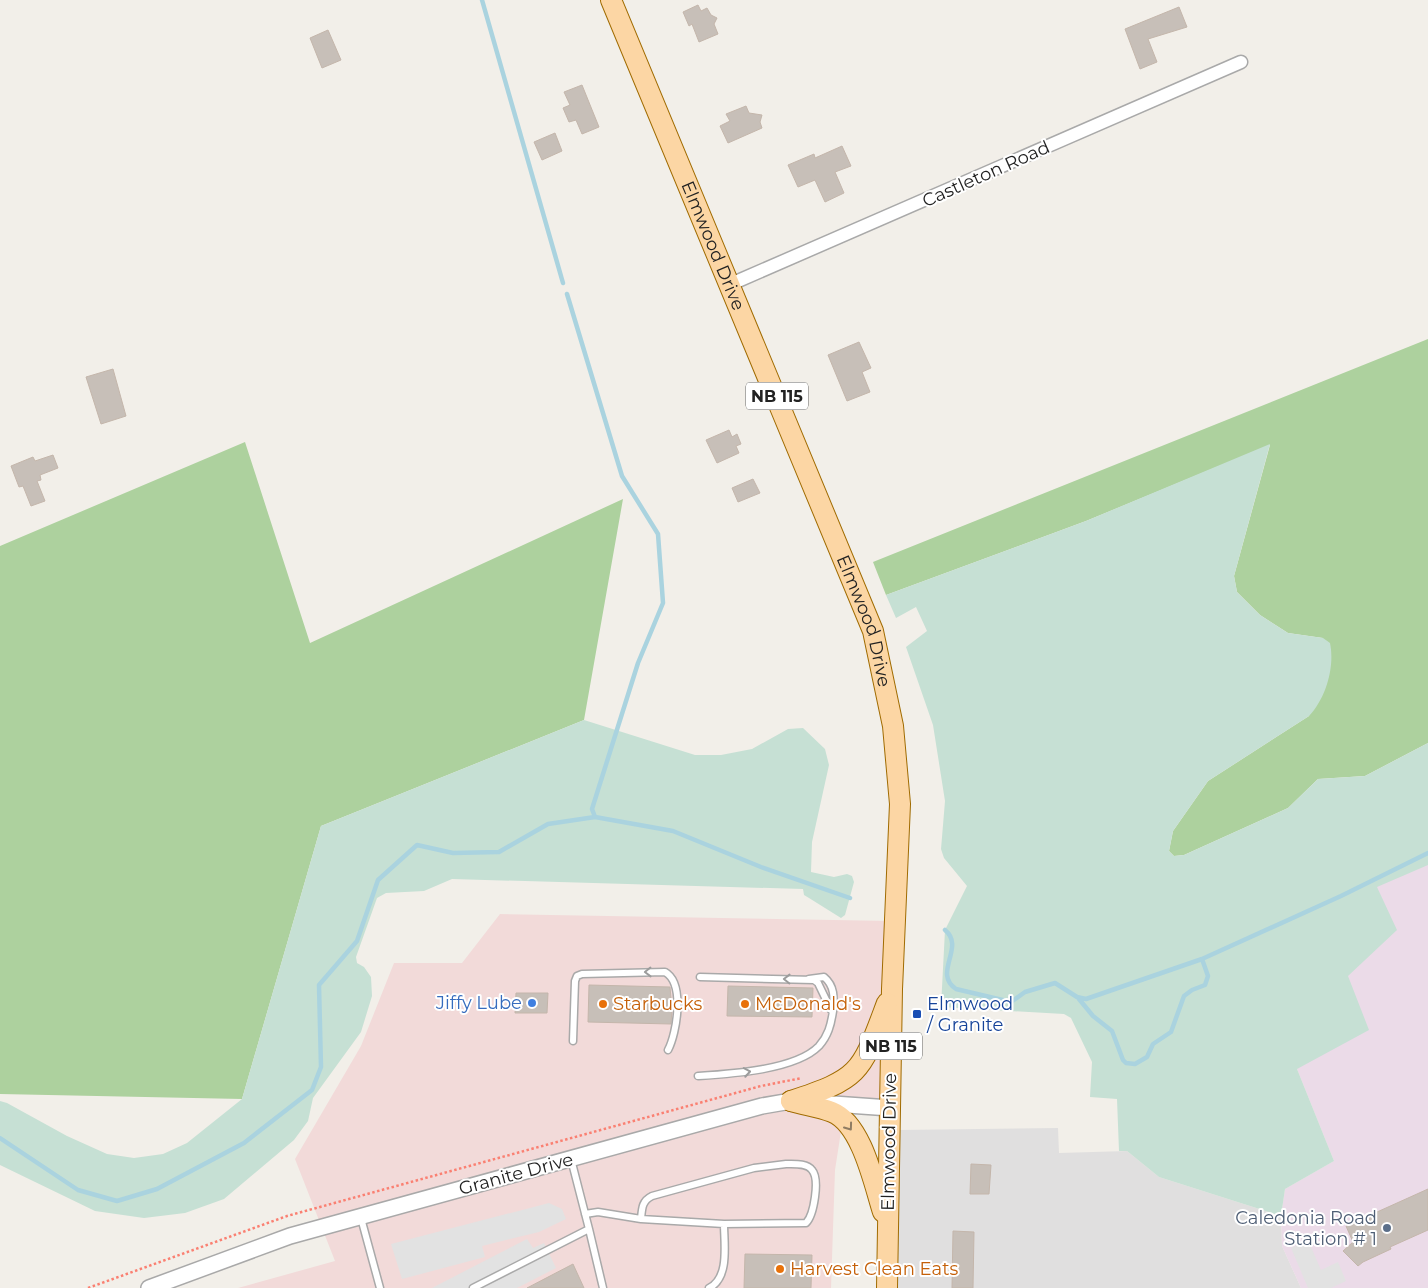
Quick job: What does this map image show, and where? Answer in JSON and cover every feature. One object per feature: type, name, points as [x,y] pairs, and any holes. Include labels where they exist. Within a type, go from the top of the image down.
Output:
[{"type":"main road","name":"Elmwood Drive","points":[[612,0],[731,284],[872,631],[893,726],[900,804],[892,989],[888,1288]]},
{"type":"main road","points":[[790,1101],[827,1090],[846,1080],[856,1070],[867,1056],[892,989]]},
{"type":"main road","points":[[790,1101],[832,1112],[843,1119],[852,1130],[867,1162],[888,1228]]},
{"type":"street","name":"Castleton Road","points":[[731,284],[1241,62]]},
{"type":"street","name":"Granite Drive","points":[[149,1288],[275,1241],[762,1106],[790,1101],[890,1108]]},
{"type":"lane","points":[[573,1041],[575,980],[577,976],[582,974],[665,972],[671,975],[677,993],[675,1037],[668,1050]]},
{"type":"lane","points":[[698,1076],[748,1072],[811,1053],[826,1036],[831,1025],[834,996],[829,982],[824,977],[809,979],[700,977]]},
{"type":"lane","points":[[809,979],[818,983],[832,1014]]},
{"type":"lane","points":[[571,1159],[603,1288]]},
{"type":"lane","points":[[585,1214],[598,1212],[641,1219],[724,1224],[806,1223],[812,1217],[814,1209],[815,1174],[812,1169],[797,1164],[754,1168],[652,1196],[646,1199],[642,1205],[641,1219]]},
{"type":"lane","points":[[361,1216],[380,1288]]},
{"type":"lane","points":[[709,1288],[719,1279],[723,1269],[724,1224]]},
{"type":"lane","points":[[473,1288],[588,1229]]},
{"type":"path","points":[[88,1288],[287,1216],[761,1086],[806,1078]]},
{"type":"shaded area","points":[[1428,841],[1428,1288],[1301,1288],[1282,1246],[1281,1216],[1285,1189],[1334,1161],[1297,1069],[1318,899]]},
{"type":"shaded area","points":[[500,914],[891,921],[884,1113],[844,1112],[835,1170],[831,1288],[238,1288],[335,1261],[295,1159],[361,1046],[394,963],[462,963]]},
{"type":"shaded area","points":[[1058,1128],[1059,1153],[1127,1151],[1159,1177],[1281,1216],[1282,1246],[1301,1288],[896,1288],[899,1130]]},
{"type":"shaded area","points":[[549,1203],[562,1209],[566,1219],[539,1232],[482,1246],[485,1257],[402,1279],[391,1244]]},
{"type":"shaded area","points":[[527,1239],[533,1248],[544,1243],[556,1268],[517,1288],[432,1288]]},
{"type":"shaded area","points":[[1308,1240],[1321,1270],[1338,1262],[1346,1281],[1331,1288],[1308,1288],[1291,1248]]},
{"type":"green space","points":[[1428,339],[1428,743],[1365,776],[1318,779],[1288,808],[1184,855],[1174,856],[1169,851],[1173,831],[1208,781],[1309,716],[1323,638],[1288,633],[1260,615],[1237,592],[1234,576],[1270,445],[1086,521],[886,595],[873,562]]},
{"type":"green space","points":[[245,442],[310,643],[623,499],[584,720],[321,826],[242,1099],[0,1094],[0,546]]},
{"type":"green space","points":[[1270,444],[1234,576],[1237,592],[1260,615],[1288,633],[1323,638],[1330,643],[1331,662],[1328,682],[1315,709],[1309,716],[1208,781],[1173,831],[1169,851],[1174,856],[1184,855],[1288,808],[1318,779],[1365,776],[1428,743],[1428,865],[1377,887],[1397,930],[1348,976],[1369,1030],[1297,1069],[1334,1161],[1285,1189],[1281,1216],[1159,1177],[1127,1151],[1119,1151],[1117,1099],[1090,1097],[1092,1062],[1071,1018],[1064,1014],[941,1007],[945,930],[967,886],[944,858],[941,849],[945,801],[933,725],[906,647],[927,631],[916,607],[896,618],[886,595],[1086,521]]},
{"type":"green space","points":[[584,720],[695,755],[721,755],[752,749],[788,729],[803,728],[825,749],[829,765],[812,842],[811,872],[834,877],[847,874],[852,876],[854,882],[845,915],[841,918],[804,895],[803,889],[452,879],[424,891],[386,893],[377,898],[356,957],[357,963],[364,967],[371,977],[372,996],[361,1032],[313,1098],[308,1121],[294,1140],[224,1199],[185,1213],[144,1218],[95,1211],[0,1165],[0,1101],[67,1136],[107,1154],[134,1158],[163,1154],[187,1143],[242,1099],[321,826]]},
{"type":"building","points":[[698,5],[701,11],[707,8],[711,15],[717,18],[714,24],[718,34],[699,42],[692,24],[689,26],[683,12]]},
{"type":"building","points":[[1179,7],[1187,27],[1148,39],[1157,62],[1140,69],[1125,29]]},
{"type":"building","points":[[328,30],[341,60],[322,68],[310,38]]},
{"type":"building","points":[[582,85],[599,127],[582,134],[576,120],[569,122],[563,108],[570,105],[564,92]]},
{"type":"building","points":[[746,106],[749,113],[762,115],[760,122],[762,128],[728,143],[720,126],[730,121],[726,114]]},
{"type":"building","points":[[555,133],[562,151],[542,160],[534,142]]},
{"type":"building","points":[[842,146],[851,166],[835,172],[844,193],[825,202],[815,180],[798,187],[788,165],[814,154],[815,158]]},
{"type":"building","points":[[859,342],[871,368],[862,372],[870,392],[847,401],[828,355]]},
{"type":"building","points":[[113,369],[126,416],[101,424],[86,377]]},
{"type":"building","points":[[729,430],[732,437],[737,434],[741,444],[736,446],[739,453],[717,463],[706,440]]},
{"type":"building","points":[[53,455],[58,468],[40,475],[41,480],[37,481],[45,501],[31,506],[23,486],[19,487],[11,466],[33,457],[35,461]]},
{"type":"building","points":[[753,479],[760,493],[738,502],[732,488]]},
{"type":"building","points":[[589,985],[670,987],[671,1024],[588,1022]]},
{"type":"building","points":[[728,986],[813,988],[812,1017],[727,1016]]},
{"type":"building","name":"Jiffy Lube","points":[[516,993],[548,993],[547,1013],[515,1013]]},
{"type":"building","points":[[971,1164],[991,1165],[989,1194],[970,1194]]},
{"type":"building","name":"Caledonia Road Station # 1","points":[[1428,1189],[1428,1230],[1390,1247],[1391,1249],[1358,1266],[1343,1251],[1353,1242],[1346,1226]]},
{"type":"building","points":[[953,1231],[974,1232],[973,1288],[952,1288]]},
{"type":"building","points":[[745,1254],[812,1255],[811,1288],[744,1288]]},
{"type":"building","points":[[573,1264],[584,1288],[527,1288]]},
{"type":"waterway","points":[[482,0],[563,283]]},
{"type":"waterway","points":[[567,294],[622,476],[658,534],[663,603],[638,663],[592,809],[595,817]]},
{"type":"waterway","points":[[0,1138],[78,1190],[117,1201],[157,1189],[244,1143],[312,1090],[321,1067],[319,985],[357,941],[378,880],[417,845],[453,853],[499,852],[548,824],[595,817],[673,831],[761,867],[850,898]]},
{"type":"waterway","points":[[945,930],[951,937],[952,944],[947,975],[949,983],[956,989],[1011,1002],[1025,992],[1055,983],[1077,997],[1086,999],[1202,959],[1341,896],[1428,853]]},
{"type":"waterway","points":[[1079,999],[1093,1016],[1112,1031],[1123,1060],[1126,1063],[1135,1064],[1147,1057],[1153,1044],[1171,1032],[1184,996],[1192,990],[1205,985],[1208,976],[1202,959]]},
{"type":"place","name":"Jiffy Lube","points":[[532,1003]]},
{"type":"place","name":"Starbucks","points":[[603,1004]]},
{"type":"place","name":"McDonald's","points":[[745,1004]]},
{"type":"place","name":"Elmwood / Granite","points":[[917,1014]]},
{"type":"place","name":"Caledonia Road Station # 1","points":[[1387,1228]]},
{"type":"place","name":"Harvest Clean Eats","points":[[780,1269]]}]
